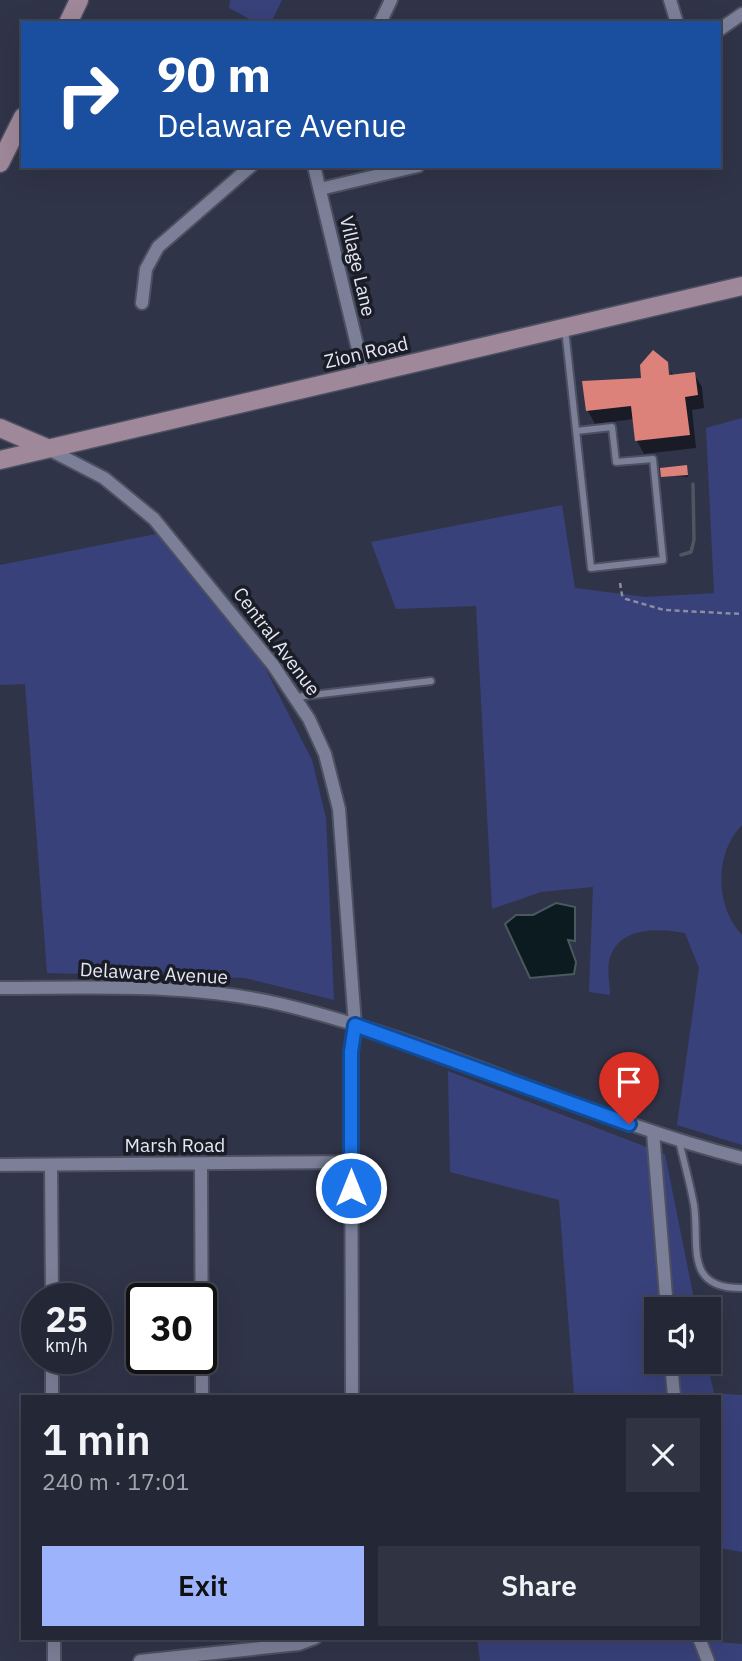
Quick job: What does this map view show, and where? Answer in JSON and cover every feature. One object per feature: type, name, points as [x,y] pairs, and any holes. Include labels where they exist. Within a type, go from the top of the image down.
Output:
[{"type":"street","points":[[69,21],[79,0]]},
{"type":"street","points":[[381,21],[391,0]]},
{"type":"street","points":[[670,0],[676,21]]},
{"type":"street","points":[[721,29],[742,14]]},
{"type":"street","points":[[0,163],[21,121]]},
{"type":"street","points":[[142,303],[146,269],[158,247],[249,168]]},
{"type":"street","name":"Village Lane","points":[[315,168],[364,374]]},
{"type":"street","points":[[320,188],[409,168]]},
{"type":"street","name":"Zion Road","points":[[0,460],[742,286]]},
{"type":"street","name":"Central Avenue","points":[[0,428],[87,468],[143,509],[296,697],[325,754],[337,798],[355,1025]]},
{"type":"street","name":"Delaware Avenue","points":[[0,988],[182,990],[278,1003],[355,1025],[653,1132],[742,1158]]},
{"type":"street","points":[[352,1395],[351,1052],[355,1025]]},
{"type":"street","points":[[653,1132],[666,1297]]},
{"type":"street","name":"Marsh Road","points":[[0,1165],[351,1162]]},
{"type":"street","points":[[201,1164],[202,1395]]},
{"type":"street","points":[[51,1165],[52,1283]]},
{"type":"street","points":[[52,1374],[52,1395]]},
{"type":"street","points":[[672,1374],[674,1395]]},
{"type":"street","points":[[54,1640],[54,1661]]},
{"type":"street","points":[[204,1640],[204,1653]]},
{"type":"street","points":[[140,1661],[299,1644],[310,1640]]},
{"type":"street","points":[[700,1640],[708,1661]]},
{"type":"lane","points":[[565,327],[576,431],[591,568],[663,560],[653,459],[616,462],[612,427],[576,431]]},
{"type":"lane","points":[[296,697],[431,681]]},
{"type":"lane","points":[[679,1140],[694,1207],[697,1262],[712,1283],[726,1289],[742,1288]]},
{"type":"path","points":[[620,583],[623,597],[656,608],[742,614]]},
{"type":"shaded area","points":[[230,0],[282,0],[272,21],[253,21],[229,8]]},
{"type":"shaded area","points":[[742,418],[742,825],[726,850],[721,880],[727,910],[742,935],[742,1145],[677,1125],[699,968],[685,933],[651,930],[629,935],[620,941],[609,961],[610,995],[589,992],[593,887],[541,892],[492,909],[476,606],[396,609],[371,542],[562,505],[575,588],[646,597],[714,593],[706,428]]},
{"type":"shaded area","points":[[166,532],[245,629],[312,760],[326,818],[334,1000],[245,978],[47,973],[25,684],[0,685],[0,565]]},
{"type":"shaded area","points":[[556,903],[575,907],[575,941],[568,940],[576,962],[574,974],[530,978],[505,924],[516,915],[533,915]]},
{"type":"shaded area","points":[[448,1071],[665,1154],[694,1297],[644,1297],[644,1374],[710,1374],[714,1393],[742,1395],[742,1552],[721,1548],[721,1395],[455,1395],[574,1394],[559,1200],[450,1172]]},
{"type":"shaded area","points":[[477,1640],[706,1640],[742,1644],[742,1661],[480,1661]]},
{"type":"building","points":[[653,350],[668,362],[669,375],[695,372],[698,395],[685,397],[690,435],[635,441],[631,406],[586,411],[582,381],[641,378],[640,365]]},
{"type":"building","points":[[687,465],[688,475],[661,477],[660,468]]},
{"type":"waterway","points":[[681,555],[691,552],[694,540],[693,484]]},
{"type":"route","points":[[351,1188],[351,1052],[355,1025],[629,1124]]}]
